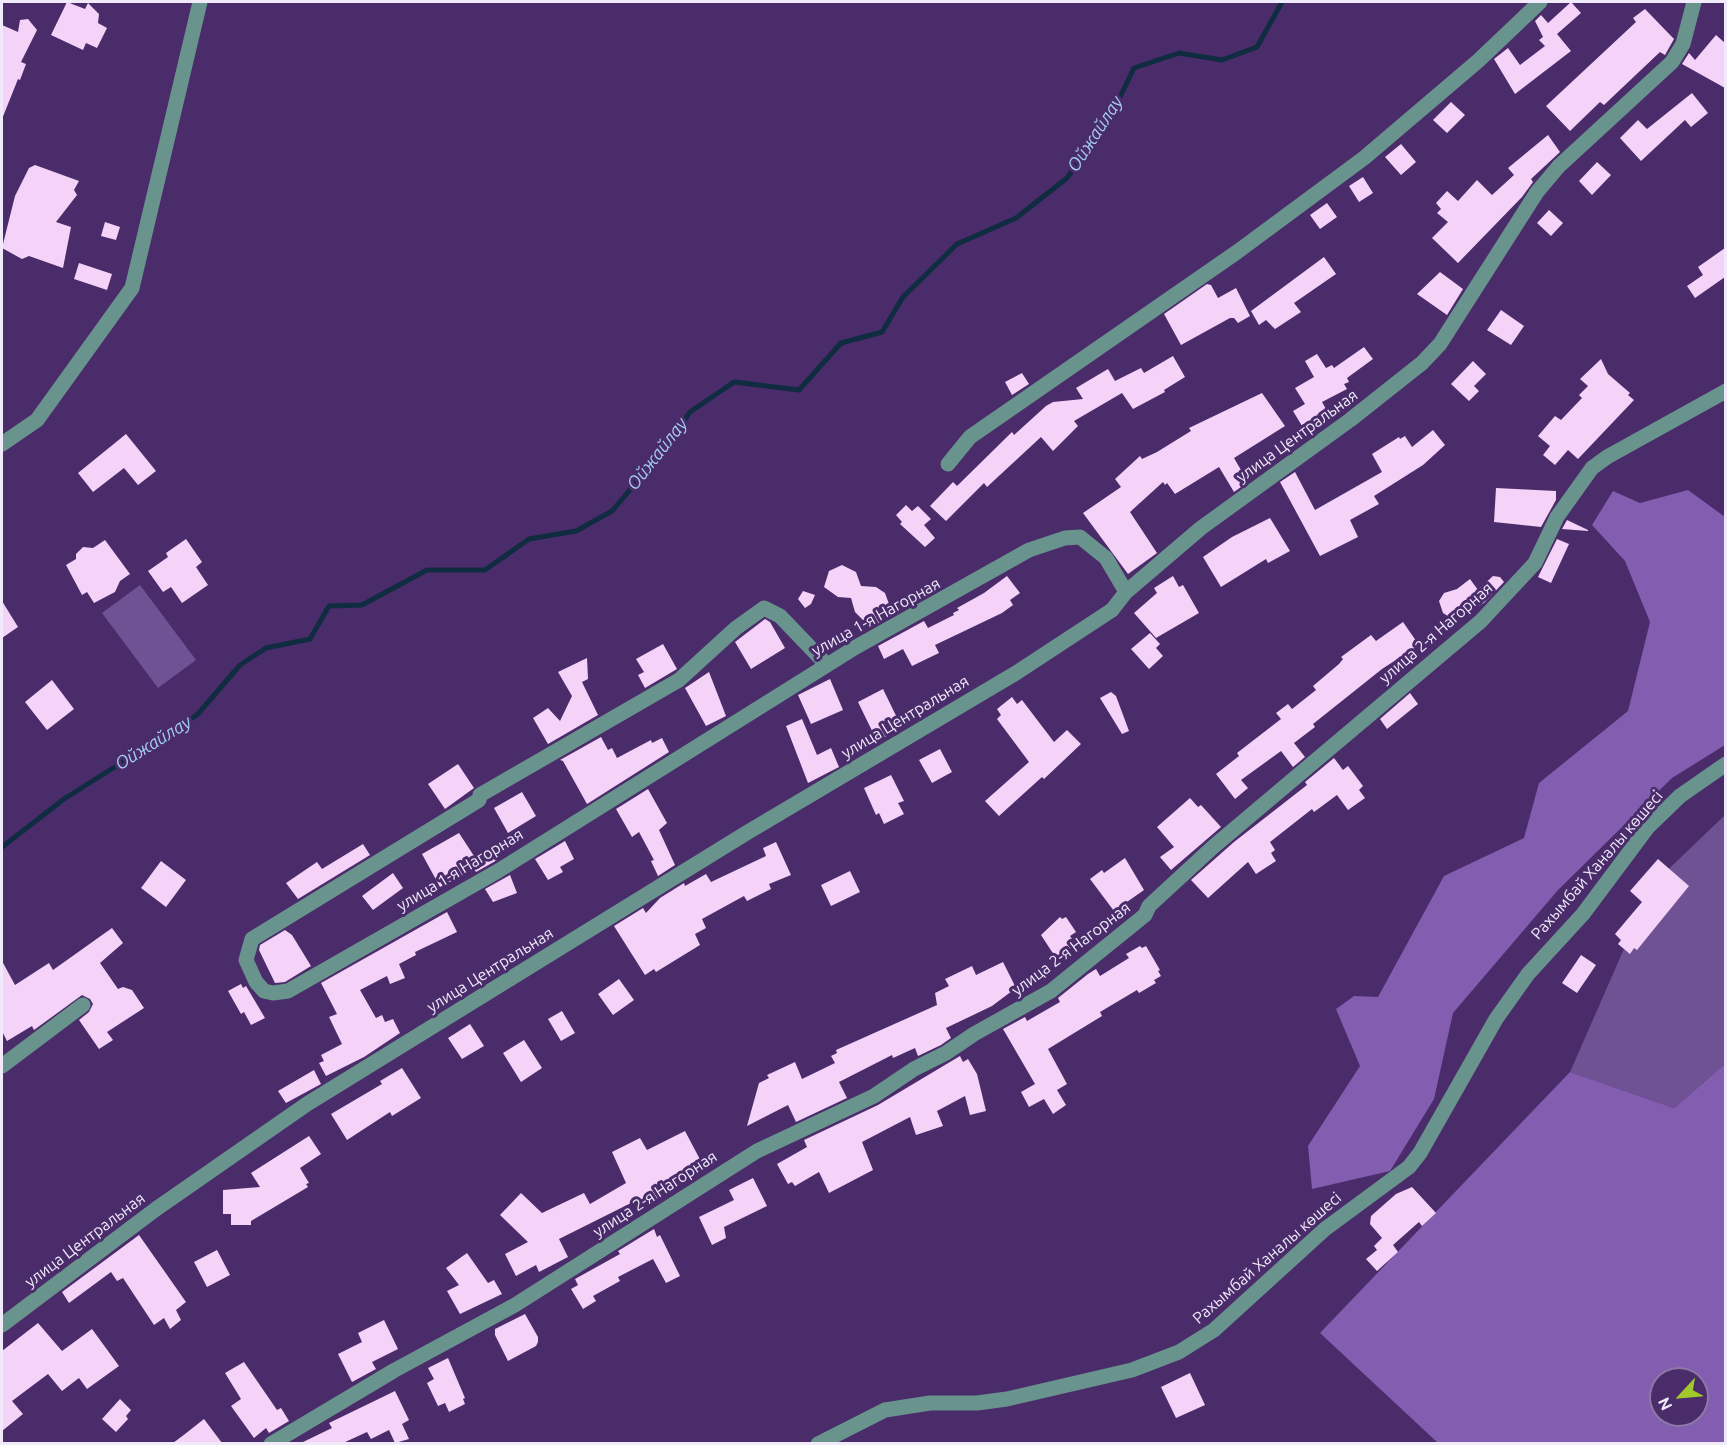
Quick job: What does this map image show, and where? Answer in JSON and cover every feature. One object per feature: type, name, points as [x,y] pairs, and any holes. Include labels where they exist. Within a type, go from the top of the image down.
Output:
[{"type":"street","points":[[2,444],[37,420],[132,288],[200,2]]},
{"type":"street","points":[[948,464],[970,437],[1237,252],[1364,158],[1478,61],[1540,2]]},
{"type":"street","name":"улица Центральная","points":[[2,1325],[156,1209],[307,1104],[757,826],[1035,661],[1112,609],[1126,592],[1201,528],[1350,420],[1422,363],[1440,344],[1537,192],[1559,166],[1672,62],[1683,44],[1694,2]]},
{"type":"street","name":"улица 2-я Нагорная","points":[[271,1443],[514,1305],[757,1151],[874,1096],[914,1069],[946,1053],[974,1034],[1051,991],[1145,915],[1149,906],[1213,847],[1481,621],[1535,563],[1557,517],[1592,468],[1607,457],[1725,391]]},
{"type":"street","name":"улица 1-я Нагорная","points":[[827,665],[780,616],[764,608],[741,623],[712,652],[664,689],[509,777],[480,795],[479,800],[260,933],[249,945],[246,960],[256,982],[264,991],[273,993],[288,991],[498,871],[827,665],[1029,550],[1058,540],[1080,537],[1091,545],[1116,572],[1126,592]]},
{"type":"street","name":"Рахымбай Ханалы көшесі","points":[[818,1443],[885,1410],[930,1403],[977,1404],[1132,1370],[1179,1352],[1214,1330],[1325,1229],[1409,1167],[1420,1153],[1496,1019],[1528,974],[1583,914],[1648,827],[1680,796],[1725,764]]},
{"type":"street","points":[[2,1066],[83,1005]]},
{"type":"shaded area","points":[[1688,490],[1725,517],[1725,745],[1672,778],[1558,890],[1453,1013],[1434,1099],[1390,1171],[1312,1189],[1308,1146],[1360,1066],[1336,1009],[1354,996],[1378,997],[1444,876],[1524,838],[1539,783],[1628,711],[1650,622],[1625,561],[1592,525],[1613,491],[1640,503]]},
{"type":"shaded area","points":[[140,585],[196,660],[158,688],[102,613]]},
{"type":"shaded area","points":[[1725,815],[1725,1064],[1674,1108],[1570,1072],[1652,885]]},
{"type":"shaded area","points":[[1725,1064],[1725,1443],[1438,1443],[1320,1333],[1570,1072],[1674,1108]]},
{"type":"building","points":[[67,2],[85,9],[88,3],[99,14],[98,23],[107,28],[97,48],[86,43],[83,50],[51,35]]},
{"type":"building","points":[[1571,2],[1581,13],[1557,34],[1571,51],[1515,94],[1494,59],[1508,48],[1520,65],[1545,46],[1539,40],[1543,37],[1535,21],[1541,15],[1548,23]]},
{"type":"building","points":[[1645,9],[1674,39],[1665,55],[1660,52],[1604,105],[1600,102],[1570,131],[1546,106],[1636,22],[1633,18]]},
{"type":"building","points":[[28,19],[37,30],[21,62],[26,64],[2,119],[2,25],[18,32],[20,20]]},
{"type":"building","points":[[1716,35],[1725,43],[1725,88],[1682,64],[1689,53],[1695,60]]},
{"type":"building","points":[[1692,93],[1708,113],[1691,127],[1685,120],[1641,161],[1620,138],[1638,120],[1647,129]]},
{"type":"building","points":[[1451,102],[1465,115],[1447,133],[1433,120]]},
{"type":"building","points":[[1548,135],[1560,152],[1531,179],[1533,182],[1522,197],[1458,263],[1432,238],[1448,222],[1437,213],[1441,209],[1436,203],[1447,191],[1458,201],[1477,180],[1492,195],[1514,175],[1508,168]]},
{"type":"building","points":[[1401,144],[1416,162],[1401,175],[1385,157]]},
{"type":"building","points":[[1597,162],[1611,175],[1592,195],[1579,181]]},
{"type":"building","points":[[35,165],[79,181],[74,190],[77,195],[56,222],[71,227],[63,268],[29,256],[22,259],[2,248],[15,196],[29,168]]},
{"type":"building","points":[[1363,177],[1373,193],[1359,202],[1349,186]]},
{"type":"building","points":[[1327,203],[1337,217],[1320,229],[1310,215]]},
{"type":"building","points":[[1549,210],[1563,223],[1551,236],[1537,223]]},
{"type":"building","points":[[105,222],[120,227],[116,240],[101,236]]},
{"type":"building","points":[[1725,248],[1725,277],[1695,298],[1687,286],[1703,275],[1698,267]]},
{"type":"building","points":[[1324,257],[1336,274],[1294,303],[1301,312],[1275,329],[1266,320],[1259,325],[1251,311]]},
{"type":"building","points":[[79,263],[112,274],[107,290],[74,279]]},
{"type":"building","points":[[1440,272],[1463,289],[1447,315],[1417,294]]},
{"type":"building","points":[[1207,284],[1211,285],[1218,298],[1236,288],[1250,316],[1238,323],[1234,318],[1230,318],[1181,345],[1164,314]]},
{"type":"building","points":[[1501,310],[1524,326],[1511,345],[1487,330]]},
{"type":"building","points":[[1364,347],[1373,359],[1347,378],[1349,382],[1344,384],[1347,389],[1322,402],[1326,409],[1317,415],[1321,422],[1305,431],[1293,411],[1305,404],[1295,388],[1314,377],[1305,361],[1317,354],[1326,368],[1332,365],[1334,368]]},
{"type":"building","points":[[1173,356],[1185,377],[1164,390],[1165,392],[1133,409],[1122,393],[1074,421],[1078,426],[1053,451],[1041,437],[987,487],[984,483],[946,521],[930,506],[953,482],[957,486],[1012,432],[1014,435],[1046,406],[1053,402],[1083,399],[1076,388],[1108,369],[1115,381],[1141,368],[1144,373]]},
{"type":"building","points":[[1601,359],[1608,374],[1630,393],[1628,395],[1634,400],[1578,459],[1568,450],[1555,465],[1543,455],[1550,446],[1538,436],[1555,416],[1561,420],[1582,398],[1579,395],[1588,386],[1580,379]]},
{"type":"building","points":[[1473,361],[1486,374],[1474,386],[1479,391],[1469,401],[1451,384]]},
{"type":"building","points":[[1022,373],[1029,384],[1012,395],[1005,382]]},
{"type":"building","points":[[1262,393],[1285,426],[1234,458],[1248,482],[1234,492],[1219,467],[1175,494],[1167,483],[1165,485],[1163,482],[1130,512],[1157,553],[1128,574],[1083,513],[1121,487],[1115,479],[1140,456],[1142,459],[1157,452],[1191,431],[1189,428]]},
{"type":"building","points":[[1433,430],[1445,445],[1423,465],[1374,496],[1379,504],[1350,520],[1358,537],[1320,556],[1280,482],[1295,472],[1315,510],[1382,472],[1372,454],[1399,437],[1400,439],[1405,436],[1412,447]]},
{"type":"building","points":[[126,434],[156,471],[138,485],[124,468],[93,492],[78,473]]},
{"type":"building","points":[[1496,488],[1556,491],[1556,500],[1541,527],[1494,522]]},
{"type":"building","points":[[906,505],[912,511],[918,506],[931,519],[924,525],[935,538],[925,547],[900,524],[902,522],[896,515]]},
{"type":"building","points":[[1270,518],[1290,551],[1268,563],[1266,559],[1221,587],[1203,557],[1232,537]]},
{"type":"building","points":[[1567,520],[1588,530],[1588,531],[1562,529]]},
{"type":"building","points":[[186,539],[202,562],[196,567],[208,585],[182,603],[171,587],[163,592],[148,571],[168,557],[166,553]]},
{"type":"building","points":[[1557,539],[1569,544],[1551,583],[1538,577]]},
{"type":"building","points":[[105,540],[130,574],[120,581],[115,592],[94,603],[87,592],[82,595],[66,565],[76,559],[76,554],[83,547],[93,548]]},
{"type":"building","points":[[842,565],[856,572],[861,586],[876,587],[885,593],[889,604],[881,622],[876,624],[863,620],[855,612],[851,598],[838,597],[824,587],[829,571]]},
{"type":"building","points":[[1007,576],[1020,593],[1010,600],[1013,605],[1002,613],[935,645],[939,653],[912,666],[903,649],[884,659],[878,646],[924,621],[928,628],[954,615],[953,613],[959,610],[957,608],[984,593]]},
{"type":"building","points":[[1173,576],[1179,587],[1183,585],[1199,613],[1156,638],[1134,613],[1157,593],[1154,588]]},
{"type":"building","points":[[1493,576],[1500,577],[1504,582],[1485,602],[1456,621],[1443,613],[1439,601],[1444,593],[1457,589],[1470,579],[1478,590]]},
{"type":"building","points":[[803,591],[815,595],[811,604],[805,608],[798,599]]},
{"type":"building","points":[[2,601],[18,627],[2,638]]},
{"type":"building","points":[[765,619],[770,622],[785,648],[751,669],[735,642]]},
{"type":"building","points":[[1403,622],[1419,645],[1382,669],[1313,724],[1315,727],[1294,743],[1305,757],[1293,767],[1281,751],[1241,780],[1248,788],[1235,799],[1216,774],[1239,756],[1237,753],[1281,719],[1276,713],[1288,704],[1292,709],[1316,690],[1313,686],[1339,664],[1343,659],[1341,657],[1371,635],[1376,641]]},
{"type":"building","points":[[1150,633],[1160,644],[1156,648],[1163,656],[1149,669],[1131,649]]},
{"type":"building","points":[[663,644],[677,669],[645,688],[638,675],[644,672],[636,659]]},
{"type":"building","points":[[587,658],[588,679],[582,682],[598,715],[548,744],[533,718],[548,708],[560,721],[572,696],[558,672]]},
{"type":"building","points":[[709,672],[726,716],[706,726],[685,688]]},
{"type":"building","points":[[830,679],[843,710],[811,724],[798,695]]},
{"type":"building","points":[[52,680],[74,709],[47,730],[25,702]]},
{"type":"building","points":[[883,689],[902,728],[877,741],[858,702]]},
{"type":"building","points":[[1111,692],[1116,696],[1129,731],[1122,734],[1100,698]]},
{"type":"building","points":[[1410,693],[1418,704],[1387,729],[1380,719]]},
{"type":"building","points":[[1012,697],[1017,704],[1022,700],[1054,742],[1067,730],[1081,744],[1044,779],[1042,777],[999,816],[985,801],[1029,762],[997,719],[1001,715],[997,709]]},
{"type":"building","points":[[802,719],[817,755],[831,748],[839,767],[808,783],[786,726]]},
{"type":"building","points":[[601,737],[608,750],[612,748],[617,758],[651,740],[652,743],[662,738],[669,752],[587,804],[563,761],[560,760]]},
{"type":"building","points":[[940,749],[952,772],[932,783],[919,760]]},
{"type":"building","points":[[1334,758],[1343,770],[1348,766],[1363,786],[1359,790],[1365,798],[1348,810],[1337,795],[1314,812],[1312,809],[1270,842],[1275,850],[1271,853],[1276,861],[1256,874],[1248,862],[1208,898],[1191,880],[1234,842],[1307,785],[1305,782]]},
{"type":"building","points":[[458,764],[474,788],[445,809],[428,784]]},
{"type":"building","points":[[891,775],[904,801],[898,803],[904,814],[884,824],[879,813],[876,815],[864,788]]},
{"type":"building","points":[[648,789],[667,823],[659,830],[675,865],[658,876],[651,861],[654,860],[639,832],[632,837],[616,809]]},
{"type":"building","points":[[522,792],[536,816],[508,833],[494,808]]},
{"type":"building","points":[[1190,798],[1198,807],[1201,805],[1221,827],[1171,870],[1160,857],[1174,847],[1157,827]]},
{"type":"building","points":[[459,833],[476,859],[494,849],[499,859],[476,872],[474,869],[440,887],[422,854]]},
{"type":"building","points":[[565,841],[574,859],[560,867],[563,872],[548,880],[535,859]]},
{"type":"building","points":[[776,842],[791,875],[769,884],[771,889],[747,901],[744,896],[702,919],[706,928],[695,934],[700,945],[656,972],[654,969],[645,975],[614,926],[643,908],[646,913],[660,898],[684,883],[685,886],[706,874],[711,882],[766,856],[763,848]]},
{"type":"building","points":[[363,844],[370,855],[298,899],[286,883],[317,862],[322,869]]},
{"type":"building","points":[[1125,858],[1144,890],[1114,911],[1090,879],[1102,870],[1104,873]]},
{"type":"building","points":[[1658,859],[1689,886],[1637,950],[1634,948],[1630,954],[1618,944],[1621,940],[1615,934],[1642,902],[1630,891]]},
{"type":"building","points":[[161,861],[186,880],[166,907],[141,888]]},
{"type":"building","points":[[850,871],[860,892],[831,906],[821,885]]},
{"type":"building","points":[[393,873],[403,888],[373,910],[362,896]]},
{"type":"building","points":[[510,875],[517,893],[493,902],[485,889]]},
{"type":"building","points":[[447,912],[457,932],[415,952],[416,955],[399,964],[405,978],[390,984],[387,976],[360,990],[376,1018],[382,1015],[385,1022],[393,1019],[400,1033],[364,1057],[326,1076],[319,1063],[324,1061],[321,1055],[342,1044],[329,1017],[337,1014],[321,983]]},
{"type":"building","points":[[1060,917],[1062,919],[1066,917],[1076,932],[1070,936],[1076,945],[1056,958],[1041,935]]},
{"type":"building","points":[[112,928],[123,943],[100,963],[118,989],[123,987],[132,990],[144,1008],[107,1032],[113,1040],[99,1049],[79,1020],[89,1012],[93,1004],[90,999],[82,995],[34,1030],[32,1026],[7,1041],[2,1031],[2,961],[15,985],[49,963],[53,970]]},
{"type":"building","points":[[285,930],[292,935],[311,966],[285,982],[275,983],[259,950],[260,945]]},
{"type":"building","points":[[1140,946],[1142,948],[1146,946],[1161,976],[1154,980],[1156,983],[1139,993],[1137,990],[1100,1012],[1102,1016],[1048,1049],[1067,1084],[1057,1090],[1066,1105],[1053,1114],[1044,1099],[1029,1107],[1021,1092],[1035,1084],[1003,1029],[1025,1017],[1027,1021],[1060,1002],[1058,998],[1088,974],[1096,969],[1100,976],[1129,958],[1126,954]]},
{"type":"building","points":[[1581,955],[1596,965],[1577,993],[1562,983]]},
{"type":"building","points":[[1003,962],[1016,988],[992,1006],[946,1028],[951,1038],[941,1045],[918,1056],[915,1048],[893,1058],[892,1055],[839,1082],[847,1098],[796,1122],[788,1105],[747,1126],[759,1083],[769,1078],[767,1075],[795,1062],[802,1079],[835,1063],[831,1056],[837,1053],[836,1050],[937,1005],[935,993],[949,986],[945,979],[972,966],[976,975]]},
{"type":"building","points":[[619,979],[634,1000],[613,1015],[598,994]]},
{"type":"building","points":[[241,984],[243,988],[246,986],[265,1018],[251,1025],[244,1012],[241,1014],[228,991]]},
{"type":"building","points":[[562,1011],[575,1033],[561,1041],[548,1019]]},
{"type":"building","points":[[470,1024],[484,1046],[462,1059],[448,1038]]},
{"type":"building","points":[[524,1040],[542,1068],[521,1082],[503,1053]]},
{"type":"building","points":[[960,1056],[963,1062],[968,1059],[977,1074],[986,1111],[970,1115],[965,1096],[937,1111],[943,1126],[916,1135],[910,1117],[862,1142],[873,1170],[829,1193],[819,1172],[795,1186],[792,1182],[788,1184],[777,1164],[807,1147],[804,1140],[878,1105]]},
{"type":"building","points":[[402,1068],[421,1098],[392,1116],[390,1112],[347,1140],[331,1114],[382,1084],[380,1081]]},
{"type":"building","points":[[314,1070],[321,1084],[286,1103],[278,1091]]},
{"type":"building","points":[[685,1131],[704,1167],[657,1191],[660,1197],[639,1208],[635,1201],[559,1239],[568,1257],[539,1272],[536,1265],[516,1276],[505,1254],[528,1242],[500,1215],[521,1193],[542,1213],[584,1193],[590,1204],[626,1183],[612,1152],[640,1138],[647,1150]]},
{"type":"building","points":[[309,1136],[321,1154],[300,1168],[309,1183],[306,1184],[308,1187],[251,1221],[251,1225],[231,1225],[231,1214],[223,1214],[223,1190],[260,1187],[251,1173]]},
{"type":"building","points":[[753,1178],[767,1206],[724,1227],[726,1238],[712,1245],[699,1217],[734,1200],[729,1190]]},
{"type":"building","points":[[1412,1187],[1436,1213],[1422,1226],[1419,1222],[1393,1245],[1398,1252],[1377,1271],[1366,1259],[1377,1250],[1374,1246],[1382,1238],[1370,1224],[1371,1216],[1396,1194]]},
{"type":"building","points":[[654,1229],[657,1237],[660,1235],[680,1276],[666,1283],[653,1259],[618,1277],[620,1281],[593,1296],[596,1301],[583,1309],[571,1289],[578,1285],[575,1279],[620,1254],[618,1251]]},
{"type":"building","points":[[139,1235],[186,1302],[176,1310],[181,1320],[170,1329],[164,1318],[154,1325],[123,1278],[117,1281],[111,1272],[69,1303],[62,1292]]},
{"type":"building","points":[[217,1250],[230,1275],[207,1287],[194,1262]]},
{"type":"building","points":[[467,1253],[488,1283],[494,1280],[502,1294],[460,1314],[447,1291],[459,1285],[446,1268]]},
{"type":"building","points":[[525,1314],[538,1337],[538,1342],[536,1346],[508,1361],[495,1335],[495,1329]]},
{"type":"building","points":[[384,1320],[398,1349],[372,1362],[376,1369],[352,1382],[338,1354],[362,1342],[358,1333]]},
{"type":"building","points":[[38,1323],[62,1351],[92,1329],[119,1366],[87,1389],[79,1378],[62,1391],[48,1374],[12,1401],[23,1414],[2,1431],[2,1351]]},
{"type":"building","points":[[448,1358],[465,1398],[463,1399],[465,1404],[449,1412],[445,1403],[438,1406],[427,1383],[434,1379],[428,1368]]},
{"type":"building","points":[[244,1362],[277,1410],[281,1408],[289,1421],[269,1433],[266,1428],[254,1438],[231,1406],[241,1399],[225,1373]]},
{"type":"building","points":[[1190,1373],[1205,1405],[1176,1418],[1161,1387]]},
{"type":"building","points":[[395,1391],[409,1420],[402,1424],[409,1439],[395,1443],[389,1430],[371,1439],[367,1432],[343,1443],[301,1443],[332,1428],[329,1423]]},
{"type":"building","points":[[120,1399],[131,1410],[126,1416],[128,1419],[116,1432],[102,1419]]},
{"type":"building","points":[[204,1419],[222,1443],[173,1443],[185,1434]]},
{"type":"waterway","name":"Ойжайлау","points":[[2,847],[64,799],[197,715],[240,665],[266,648],[310,639],[329,606],[362,605],[427,570],[485,570],[529,539],[576,531],[612,511],[658,457],[690,412],[734,382],[799,390],[841,343],[882,332],[903,297],[957,244],[1016,218],[1067,178],[1111,116],[1134,68],[1179,53],[1222,60],[1257,47],[1282,2]]}]
